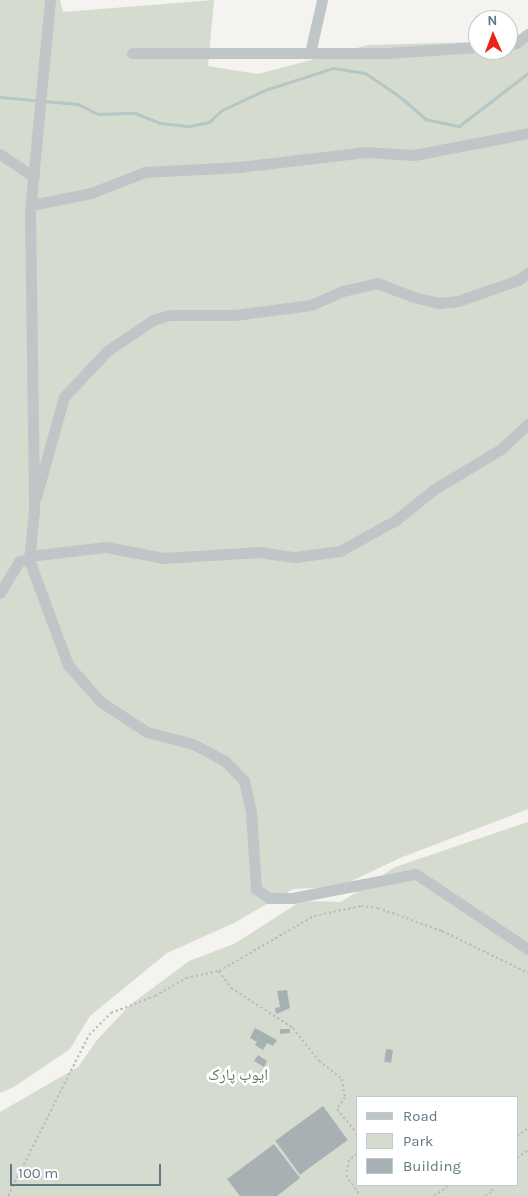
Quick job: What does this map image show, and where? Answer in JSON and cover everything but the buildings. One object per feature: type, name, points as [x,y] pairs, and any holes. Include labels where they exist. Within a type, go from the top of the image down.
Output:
[{"type":"street","points":[[50,0],[38,110],[31,205],[34,500],[29,558],[68,665],[101,702],[147,732],[193,744],[225,761],[244,781],[251,812],[256,889],[269,898],[292,898],[416,874],[528,949]]},
{"type":"street","points":[[310,53],[322,0]]},
{"type":"street","points":[[132,53],[386,53],[468,48]]},
{"type":"street","points":[[31,205],[91,193],[145,172],[231,168],[366,152],[414,155],[528,133]]},
{"type":"street","points":[[0,154],[34,177]]},
{"type":"street","points":[[34,500],[41,488],[64,397],[107,351],[153,320],[169,315],[234,315],[311,305],[343,291],[378,283],[413,297],[439,302],[458,301],[518,280],[528,273]]},
{"type":"street","points":[[0,594],[19,561],[99,547],[163,558],[258,552],[295,557],[340,551],[396,520],[433,490],[501,450],[528,424]]},
{"type":"path","points":[[8,1196],[89,1034],[111,1013],[156,996],[186,978],[219,971],[314,916],[361,906],[378,908],[442,931],[528,973]]},
{"type":"path","points":[[219,971],[231,988],[293,1028],[319,1061],[342,1078],[345,1097],[337,1109],[356,1133]]},
{"type":"path","points":[[356,1155],[349,1160],[346,1175],[360,1196]]},
{"type":"path","points":[[434,1196],[448,1186]]},
{"type":"path","points":[[485,1196],[492,1191],[493,1186]]},
{"type":"green space","points":[[0,0],[60,0],[63,12],[214,0],[208,66],[258,74],[368,45],[468,42],[468,60],[518,60],[518,40],[528,40],[528,809],[400,858],[339,887],[293,889],[234,923],[167,953],[90,1016],[70,1049],[14,1087],[0,1093]]},
{"type":"green space","name":"ایوب پارک","points":[[528,822],[528,1196],[0,1196],[0,1112],[78,1067],[97,1040],[130,1005],[189,961],[234,944],[301,901],[341,902],[395,867]]},
{"type":"waterway","points":[[0,97],[78,104],[98,114],[135,113],[160,123],[190,126],[209,122],[222,110],[265,90],[333,68],[365,73],[399,96],[425,119],[459,126],[528,73]]}]
